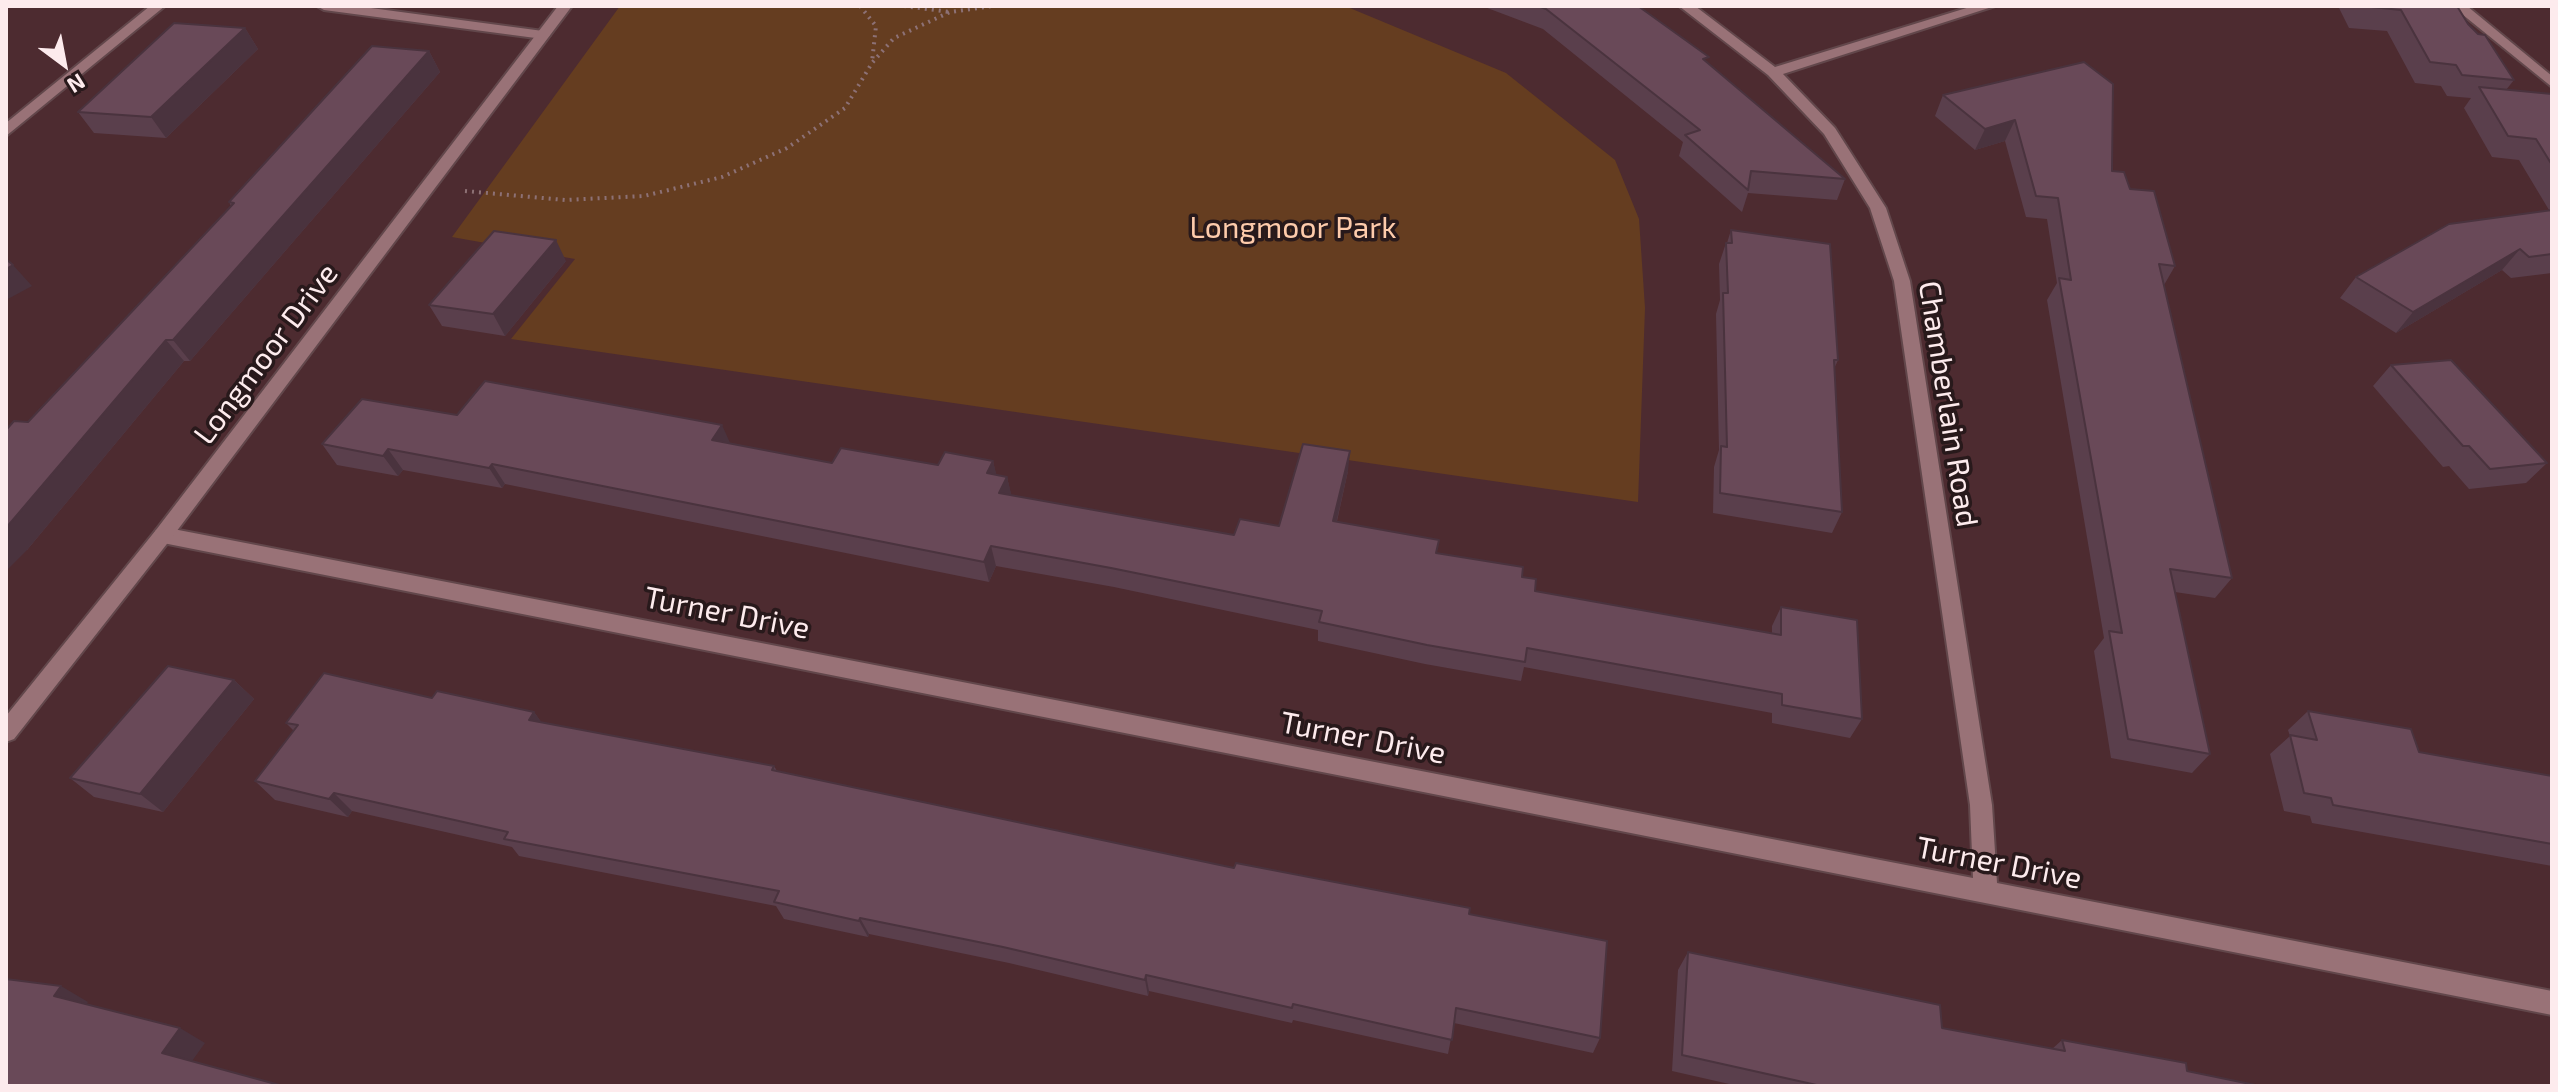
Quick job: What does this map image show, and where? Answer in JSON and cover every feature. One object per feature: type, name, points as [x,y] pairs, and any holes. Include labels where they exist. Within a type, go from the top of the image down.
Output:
[{"type":"street","points":[[6,131],[158,6]]},
{"type":"street","points":[[324,6],[543,35]]},
{"type":"street","name":"Longmoor Drive","points":[[6,732],[163,535],[565,6]]},
{"type":"street","name":"Chamberlain Road","points":[[1686,6],[1773,72],[1830,131],[1878,208],[1902,281],[1981,805],[1985,891]]},
{"type":"street","points":[[1773,72],[1988,6]]},
{"type":"street","points":[[2459,6],[2552,83]]},
{"type":"street","name":"Turner Drive","points":[[163,535],[2552,1003]]},
{"type":"path","points":[[860,6],[876,26],[872,63]]},
{"type":"path","points":[[904,6],[950,12],[993,6]]},
{"type":"path","points":[[428,188],[565,200],[644,196],[722,177],[787,148],[845,108],[872,63],[894,38],[950,12]]},
{"type":"green space","name":"Longmoor Park","points":[[620,6],[1345,6],[1506,73],[1615,160],[1639,219],[1645,308],[1638,502],[511,339],[575,259],[452,237]]},
{"type":"building","points":[[1538,6],[1638,6],[1709,57],[1703,59],[1845,179],[1751,171],[1748,190],[1685,135],[1700,130],[1546,9]]},
{"type":"building","points":[[2362,6],[2457,6],[2468,24],[2478,34],[2485,35],[2514,80],[2462,75],[2456,65],[2430,62],[2401,10]]},
{"type":"building","points":[[174,23],[245,28],[151,117],[78,112]]},
{"type":"building","points":[[372,46],[429,51],[173,340],[166,340],[6,528],[6,430],[14,421],[28,422],[234,203],[229,202]]},
{"type":"building","points":[[2084,62],[2113,84],[2112,171],[2124,172],[2130,189],[2154,191],[2175,266],[2159,264],[2232,578],[2170,569],[2210,754],[2128,739],[2109,631],[2122,633],[2059,278],[2071,280],[2058,198],[2036,196],[2015,120],[1985,129],[1943,95]]},
{"type":"building","points":[[2479,87],[2552,94],[2552,165],[2536,139],[2508,136]]},
{"type":"building","points":[[2552,210],[2552,254],[2529,257],[2520,249],[2413,312],[2356,277],[2449,224]]},
{"type":"building","points":[[1731,230],[1830,244],[1838,360],[1834,360],[1842,512],[1720,493],[1721,446],[1727,447],[1723,293],[1728,293],[1726,243],[1732,243]]},
{"type":"building","points":[[494,231],[556,240],[493,314],[429,305]]},
{"type":"building","points":[[2451,360],[2547,463],[2490,469],[2469,446],[2463,446],[2391,365]]},
{"type":"building","points":[[485,381],[722,425],[712,440],[832,463],[841,448],[938,465],[945,452],[993,461],[987,473],[1007,477],[999,493],[1234,535],[1240,519],[1279,526],[1303,444],[1350,451],[1333,521],[1439,540],[1436,553],[1523,567],[1522,577],[1536,579],[1535,591],[1781,635],[1781,607],[1857,620],[1862,719],[1782,705],[1782,694],[1527,648],[1525,662],[1427,645],[1319,622],[1322,611],[991,546],[984,562],[492,464],[489,468],[388,449],[383,456],[322,444],[362,399],[457,415]]},
{"type":"building","points":[[168,666],[234,680],[140,794],[70,778]]},
{"type":"building","points":[[324,673],[432,698],[437,691],[534,712],[529,720],[774,766],[772,770],[1234,868],[1236,863],[1470,908],[1469,914],[1607,941],[1600,1038],[1456,1008],[1452,1040],[1293,1004],[1292,1008],[1146,975],[1145,980],[1003,947],[860,918],[859,921],[774,902],[779,891],[504,839],[508,832],[334,793],[329,799],[255,781],[298,725],[286,723]]},
{"type":"building","points":[[2308,711],[2411,729],[2419,752],[2552,776],[2552,844],[2333,805],[2331,798],[2304,793],[2290,735],[2317,740]]},
{"type":"building","points":[[1688,952],[1940,1005],[1942,1028],[2065,1051],[2062,1040],[2186,1063],[2187,1071],[2260,1086],[1821,1086],[1682,1055]]},
{"type":"building","points":[[6,979],[61,986],[54,996],[180,1028],[162,1053],[283,1086],[6,1086]]}]
